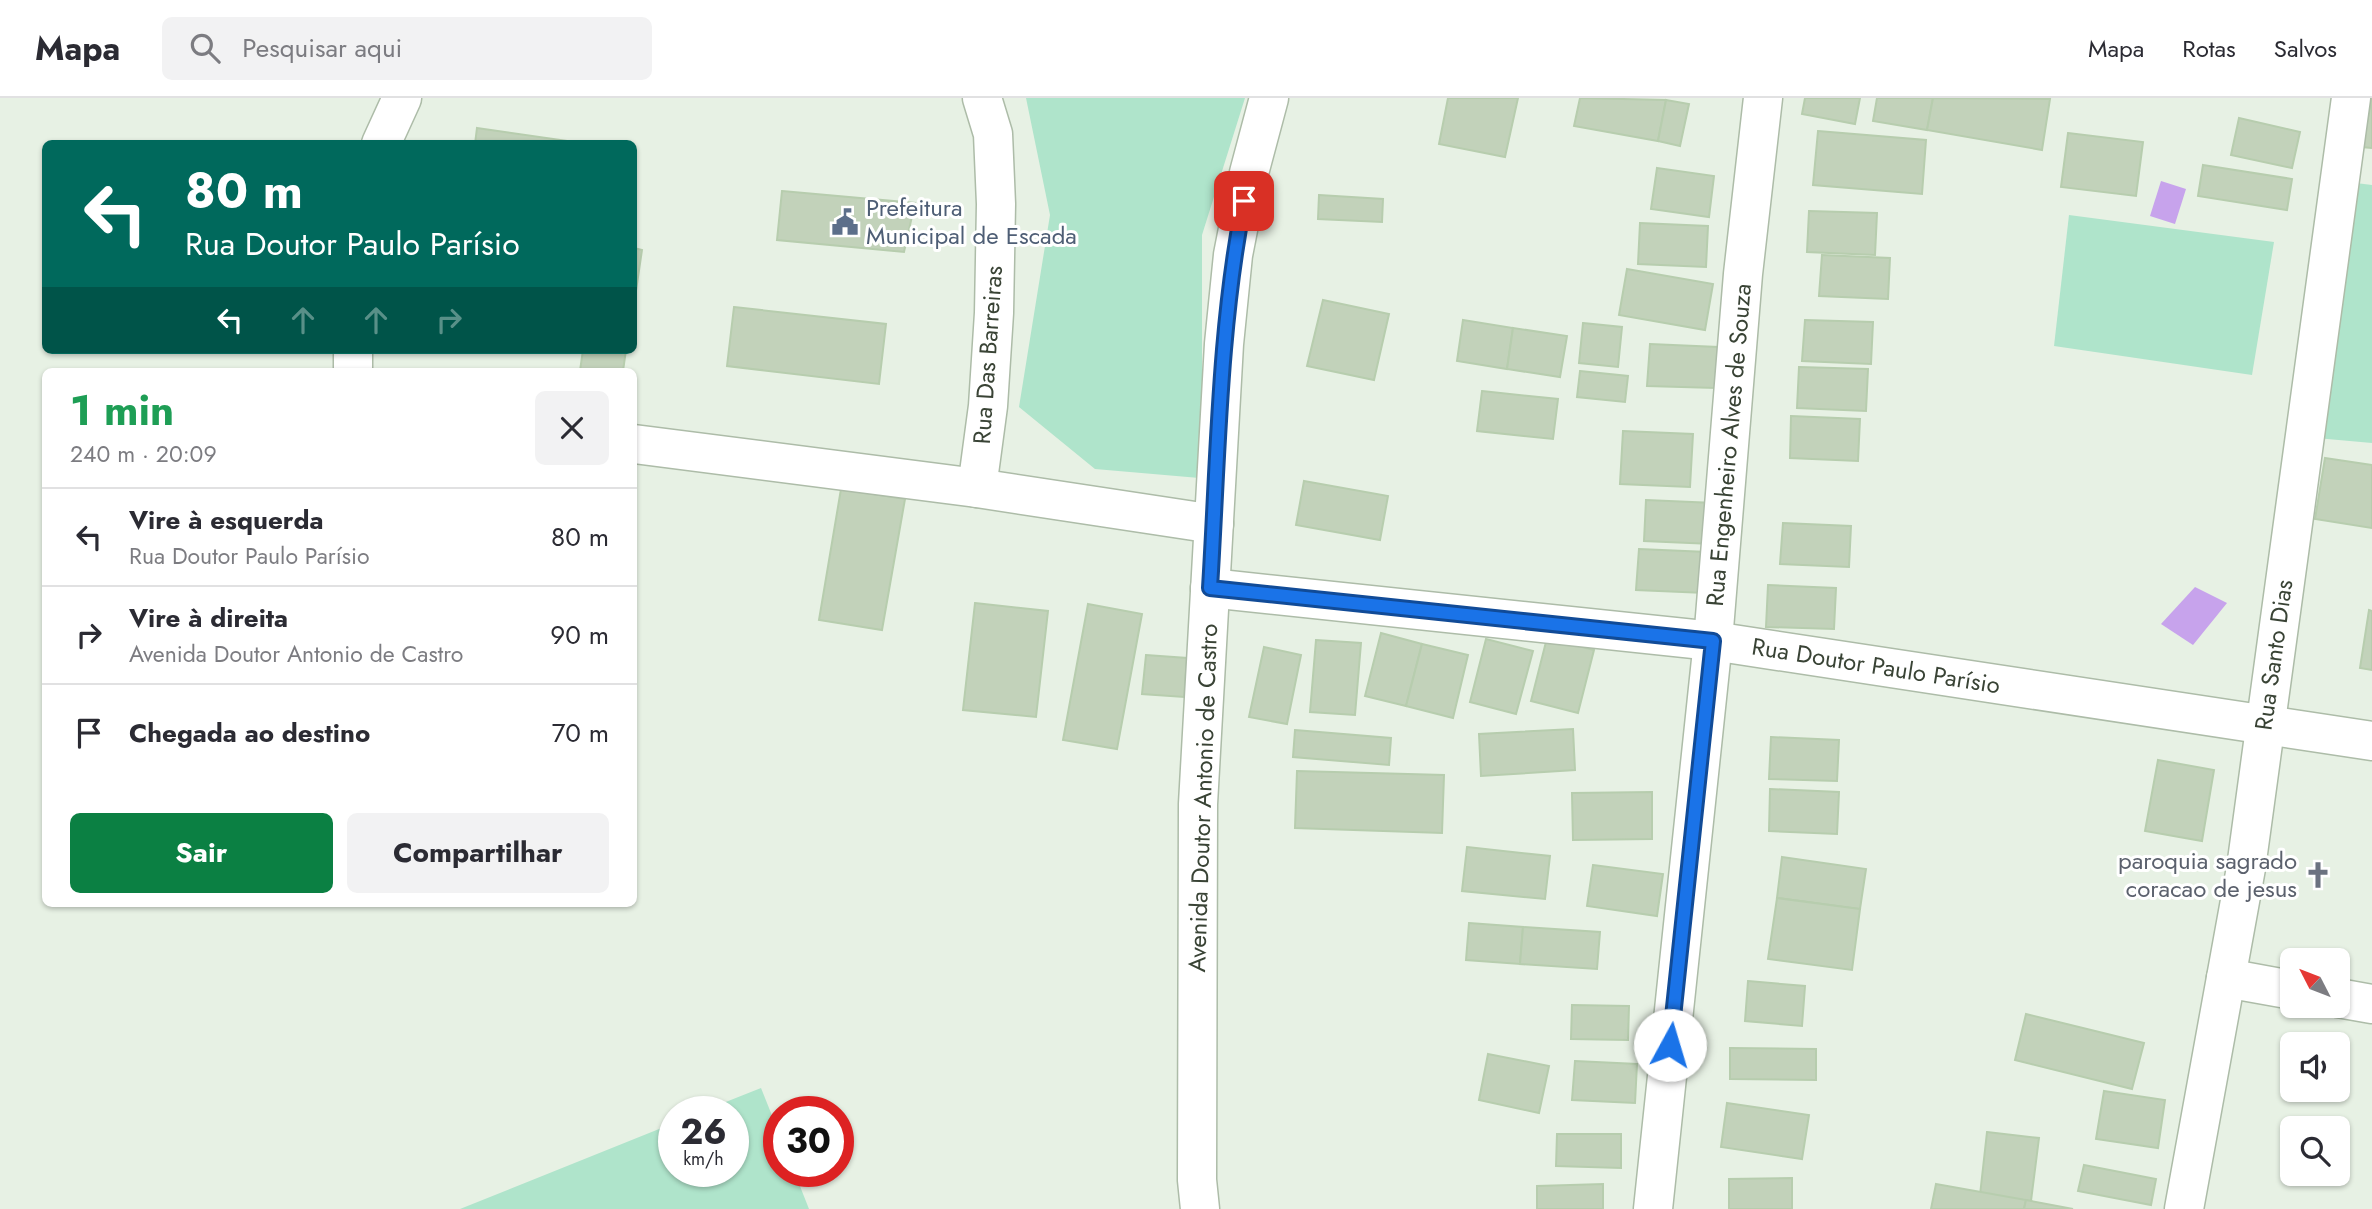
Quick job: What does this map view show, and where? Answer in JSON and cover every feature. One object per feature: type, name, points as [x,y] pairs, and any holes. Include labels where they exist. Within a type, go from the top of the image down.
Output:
[{"type":"street","points":[[383,140],[402,98]]},
{"type":"street","name":"Rua Das Barreiras","points":[[977,488],[988,406],[994,313],[996,204],[993,134],[982,98]]},
{"type":"street","name":"Avenida Doutor Antonio de Castro","points":[[1200,1209],[1197,1180],[1198,804],[1224,344],[1233,256],[1249,173],[1269,98]]},
{"type":"street","name":"Rua Engenheiro Alves de Souza","points":[[1653,1209],[1713,641],[1743,274],[1763,98]]},
{"type":"street","name":"Rua Santo Dias","points":[[2184,1209],[2246,868],[2351,98]]},
{"type":"street","points":[[637,444],[977,488],[1214,523]]},
{"type":"street","name":"Rua Doutor Paulo Parísio","points":[[1210,588],[1713,641],[2372,741]]},
{"type":"street","points":[[2226,978],[2280,988]]},
{"type":"street","points":[[2350,1000],[2372,1004]]},
{"type":"green space","points":[[1026,98],[1245,98],[1202,235],[1202,371],[1211,479],[1095,469],[1019,407],[1050,215]]},
{"type":"green space","points":[[2356,183],[2372,185],[2372,443],[2316,438]]},
{"type":"green space","points":[[2069,215],[2274,242],[2252,375],[2054,346]]},
{"type":"green space","points":[[761,1088],[764,1096],[763,1187],[800,1187],[809,1209],[460,1209],[658,1129],[658,1187],[749,1187],[749,1096],[741,1096]]},
{"type":"shaded area","points":[[2161,181],[2186,189],[2175,224],[2150,216]]},
{"type":"shaded area","points":[[2195,587],[2227,603],[2193,645],[2161,624]]},
{"type":"building","points":[[1448,98],[1518,98],[1505,157],[1439,144]]},
{"type":"building","points":[[1580,98],[1666,100],[1658,141],[1574,126]]},
{"type":"building","points":[[1805,98],[1860,98],[1855,124],[1802,114]]},
{"type":"building","points":[[1877,98],[1933,98],[1927,130],[1873,121]]},
{"type":"building","points":[[1933,98],[2050,99],[2042,150],[1927,130]]},
{"type":"building","points":[[2372,98],[2372,148],[2362,147]]},
{"type":"building","points":[[1666,100],[1689,104],[1680,146],[1658,141]]},
{"type":"building","points":[[2239,118],[2300,132],[2292,168],[2231,155]]},
{"type":"building","points":[[477,128],[561,140],[476,140]]},
{"type":"building","points":[[1818,131],[1926,140],[1922,194],[1813,185]]},
{"type":"building","points":[[2068,133],[2143,142],[2136,196],[2061,187]]},
{"type":"building","points":[[2203,165],[2292,179],[2287,210],[2198,196]]},
{"type":"building","points":[[1657,168],[1714,176],[1709,217],[1651,209]]},
{"type":"building","name":"Prefeitura Municipal de Escada","points":[[782,191],[915,203],[904,252],[777,240]]},
{"type":"building","points":[[1319,195],[1383,199],[1382,222],[1318,219]]},
{"type":"building","points":[[1809,211],[1877,213],[1875,255],[1807,252]]},
{"type":"building","points":[[1640,223],[1708,226],[1706,267],[1638,264]]},
{"type":"building","points":[[637,249],[642,250],[637,284]]},
{"type":"building","points":[[1822,255],[1890,258],[1888,299],[1819,296]]},
{"type":"building","points":[[1627,269],[1713,284],[1705,330],[1619,315]]},
{"type":"building","points":[[1323,300],[1389,314],[1374,380],[1307,366]]},
{"type":"building","points":[[734,307],[886,324],[879,384],[727,366]]},
{"type":"building","points":[[1463,320],[1513,328],[1507,369],[1457,361]]},
{"type":"building","points":[[1805,320],[1873,322],[1871,364],[1802,361]]},
{"type":"building","points":[[1583,323],[1622,327],[1618,367],[1579,363]]},
{"type":"building","points":[[1513,328],[1567,336],[1560,377],[1507,369]]},
{"type":"building","points":[[1650,344],[1718,347],[1716,388],[1647,386]]},
{"type":"building","points":[[582,354],[625,354],[623,368],[580,368]]},
{"type":"building","points":[[1799,367],[1868,369],[1866,411],[1797,408]]},
{"type":"building","points":[[1580,371],[1628,376],[1625,402],[1577,397]]},
{"type":"building","points":[[1482,391],[1558,399],[1553,439],[1477,431]]},
{"type":"building","points":[[1791,416],[1860,419],[1858,461],[1790,458]]},
{"type":"building","points":[[1623,431],[1693,434],[1690,487],[1620,484]]},
{"type":"building","points":[[2325,458],[2372,465],[2372,528],[2315,519]]},
{"type":"building","points":[[1304,481],[1388,496],[1380,540],[1296,525]]},
{"type":"building","points":[[841,489],[905,499],[882,630],[819,620]]},
{"type":"building","points":[[1646,500],[1714,503],[1712,544],[1644,541]]},
{"type":"building","points":[[1783,523],[1851,526],[1849,567],[1780,564]]},
{"type":"building","points":[[1639,549],[1707,552],[1705,593],[1636,590]]},
{"type":"building","points":[[1768,585],[1836,588],[1834,629],[1766,627]]},
{"type":"building","points":[[975,603],[1048,611],[1036,717],[963,710]]},
{"type":"building","points":[[1088,604],[1142,614],[1117,749],[1063,740]]},
{"type":"building","points":[[2369,610],[2372,611],[2372,670],[2360,668]]},
{"type":"building","points":[[1381,633],[1422,644],[1406,706],[1365,696]]},
{"type":"building","points":[[1547,638],[1594,650],[1578,713],[1531,701]]},
{"type":"building","points":[[1486,639],[1533,651],[1516,714],[1470,702]]},
{"type":"building","points":[[1316,640],[1361,643],[1355,715],[1310,712]]},
{"type":"building","points":[[1422,644],[1468,655],[1453,718],[1406,706]]},
{"type":"building","points":[[1264,647],[1301,655],[1287,724],[1249,717]]},
{"type":"building","points":[[1146,655],[1187,658],[1184,697],[1142,694]]},
{"type":"building","points":[[1573,729],[1575,770],[1481,776],[1479,734]]},
{"type":"building","points":[[1295,730],[1391,738],[1389,765],[1293,757]]},
{"type":"building","points":[[1771,737],[1839,740],[1837,781],[1769,779]]},
{"type":"building","points":[[2158,760],[2214,770],[2202,841],[2145,831]]},
{"type":"building","points":[[1297,771],[1444,775],[1442,833],[1295,828]]},
{"type":"building","points":[[1770,789],[1839,792],[1837,834],[1769,831]]},
{"type":"building","points":[[1652,792],[1652,839],[1573,840],[1572,793]]},
{"type":"building","points":[[1467,847],[1550,856],[1545,899],[1462,891]]},
{"type":"building","points":[[1782,857],[1866,869],[1860,909],[1777,898]]},
{"type":"building","points":[[1593,865],[1663,874],[1657,916],[1587,906]]},
{"type":"building","points":[[1777,898],[1860,909],[1852,970],[1768,959]]},
{"type":"building","points":[[1469,923],[1523,927],[1520,964],[1466,960]]},
{"type":"building","points":[[1523,927],[1600,932],[1597,969],[1520,964]]},
{"type":"building","points":[[1748,981],[1805,986],[1802,1026],[1745,1021]]},
{"type":"building","points":[[1572,1005],[1629,1006],[1628,1040],[1571,1039]]},
{"type":"building","points":[[2026,1014],[2144,1043],[2132,1089],[2015,1060]]},
{"type":"building","points":[[1730,1048],[1816,1049],[1816,1080],[1730,1079]]},
{"type":"building","points":[[1488,1054],[1549,1066],[1539,1113],[1479,1100]]},
{"type":"building","points":[[1575,1061],[1637,1064],[1635,1103],[1572,1100]]},
{"type":"building","points":[[2104,1091],[2165,1100],[2158,1148],[2096,1139]]},
{"type":"building","points":[[1727,1103],[1809,1115],[1802,1159],[1721,1147]]},
{"type":"building","points":[[1987,1132],[2039,1138],[2031,1201],[1980,1195]]},
{"type":"building","points":[[1557,1134],[1621,1134],[1621,1168],[1556,1166]]},
{"type":"building","points":[[2084,1165],[2156,1179],[2151,1205],[2078,1191]]},
{"type":"building","points":[[1792,1178],[1792,1209],[1729,1209],[1729,1179]]},
{"type":"building","points":[[1603,1184],[1603,1209],[1537,1209],[1537,1186]]},
{"type":"building","points":[[1936,1184],[2026,1200],[2024,1209],[1931,1209]]},
{"type":"building","points":[[2026,1200],[2073,1209],[2024,1209]]},
{"type":"place","name":"Prefeitura Municipal de Escada","points":[[845,222]]},
{"type":"place","name":"paroquia sagrado coracao de jesus","points":[[2318,875]]},
{"type":"route","points":[[1244,201],[1233,256],[1224,344],[1210,588],[1713,641],[1670,1045]]}]
